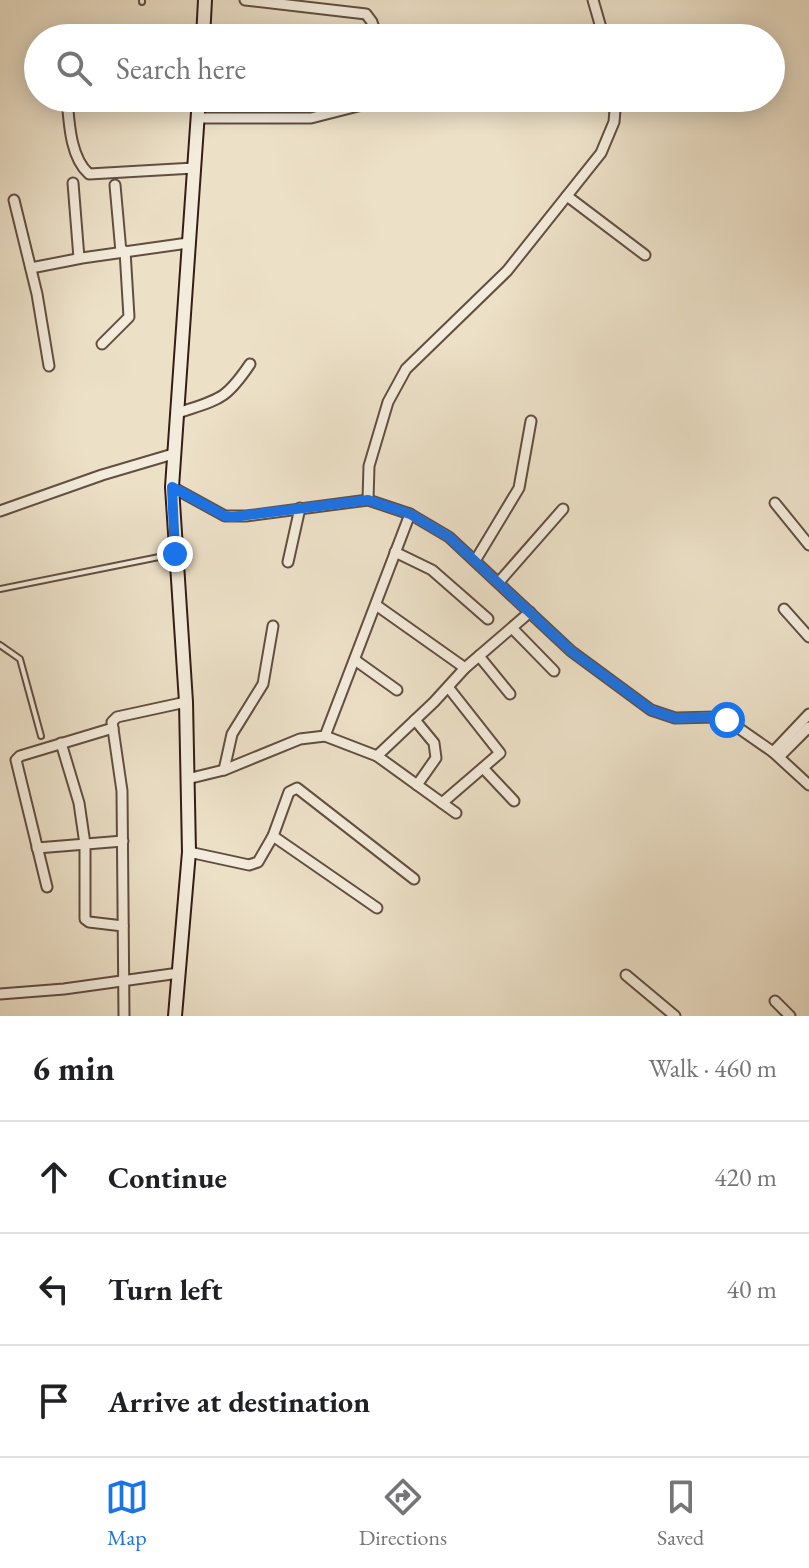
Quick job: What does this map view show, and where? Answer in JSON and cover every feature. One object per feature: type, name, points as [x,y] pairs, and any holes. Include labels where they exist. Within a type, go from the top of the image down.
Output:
[{"type":"main road","points":[[204,24],[205,0]]},
{"type":"main road","points":[[175,1016],[189,852],[186,702],[172,487],[198,112]]},
{"type":"street","points":[[245,0],[366,14],[373,24]]},
{"type":"street","points":[[593,0],[600,24]]},
{"type":"street","points":[[69,112],[72,141],[84,171],[89,174],[194,168]]},
{"type":"street","points":[[198,118],[311,118],[335,112]]},
{"type":"street","points":[[368,500],[369,466],[388,402],[406,369],[507,271],[609,139],[615,112]]},
{"type":"street","points":[[73,183],[79,258]]},
{"type":"street","points":[[102,344],[129,317],[115,185]]},
{"type":"street","points":[[567,196],[645,255]]},
{"type":"street","points":[[14,200],[31,268],[49,366]]},
{"type":"street","points":[[31,268],[188,243]]},
{"type":"street","points":[[178,413],[223,397],[250,364]]},
{"type":"street","points":[[475,561],[519,488],[531,421]]},
{"type":"street","points":[[0,511],[173,454]]},
{"type":"street","points":[[172,487],[225,516],[368,500],[410,514],[449,537],[571,651],[651,710],[675,718],[721,718],[776,755],[809,785]]},
{"type":"street","points":[[775,503],[809,545]]},
{"type":"street","points":[[288,562],[300,508]]},
{"type":"street","points":[[499,582],[563,509]]},
{"type":"street","points":[[325,736],[410,514]]},
{"type":"street","points":[[395,552],[432,570],[488,619]]},
{"type":"street","points":[[376,605],[465,668]]},
{"type":"street","points":[[784,609],[809,637]]},
{"type":"street","points":[[377,756],[465,668],[530,612]]},
{"type":"street","points":[[224,770],[232,734],[263,684],[273,626]]},
{"type":"street","points":[[512,628],[554,671]]},
{"type":"street","points":[[479,656],[510,694]]},
{"type":"street","points":[[355,660],[397,690]]},
{"type":"street","points":[[442,803],[498,756],[499,749],[448,687]]},
{"type":"street","points":[[124,1016],[122,791],[112,722],[117,717],[186,702]]},
{"type":"street","points":[[776,755],[809,714]]},
{"type":"street","points":[[415,720],[434,743],[436,758],[417,785]]},
{"type":"street","points":[[776,755],[809,727]]},
{"type":"street","points":[[47,887],[16,760],[20,756],[113,728]]},
{"type":"street","points":[[187,779],[224,770],[300,739],[325,736],[377,756],[456,813]]},
{"type":"street","points":[[61,743],[79,803],[85,844],[85,919],[123,926]]},
{"type":"street","points":[[483,768],[514,801]]},
{"type":"street","points":[[189,852],[249,865],[260,859],[273,836],[289,792],[297,788],[414,879]]},
{"type":"street","points":[[273,836],[377,908]]},
{"type":"street","points":[[37,848],[123,841]]},
{"type":"street","points":[[0,994],[64,989],[179,973]]},
{"type":"street","points":[[626,975],[675,1016]]},
{"type":"street","points":[[775,1001],[790,1016]]},
{"type":"lane","points":[[0,589],[175,554]]},
{"type":"lane","points":[[0,645],[20,659],[41,736]]},
{"type":"route","points":[[175,554],[172,487],[232,517],[368,500],[410,514],[449,537],[571,651],[651,710],[675,718],[716,717],[727,720]]}]
